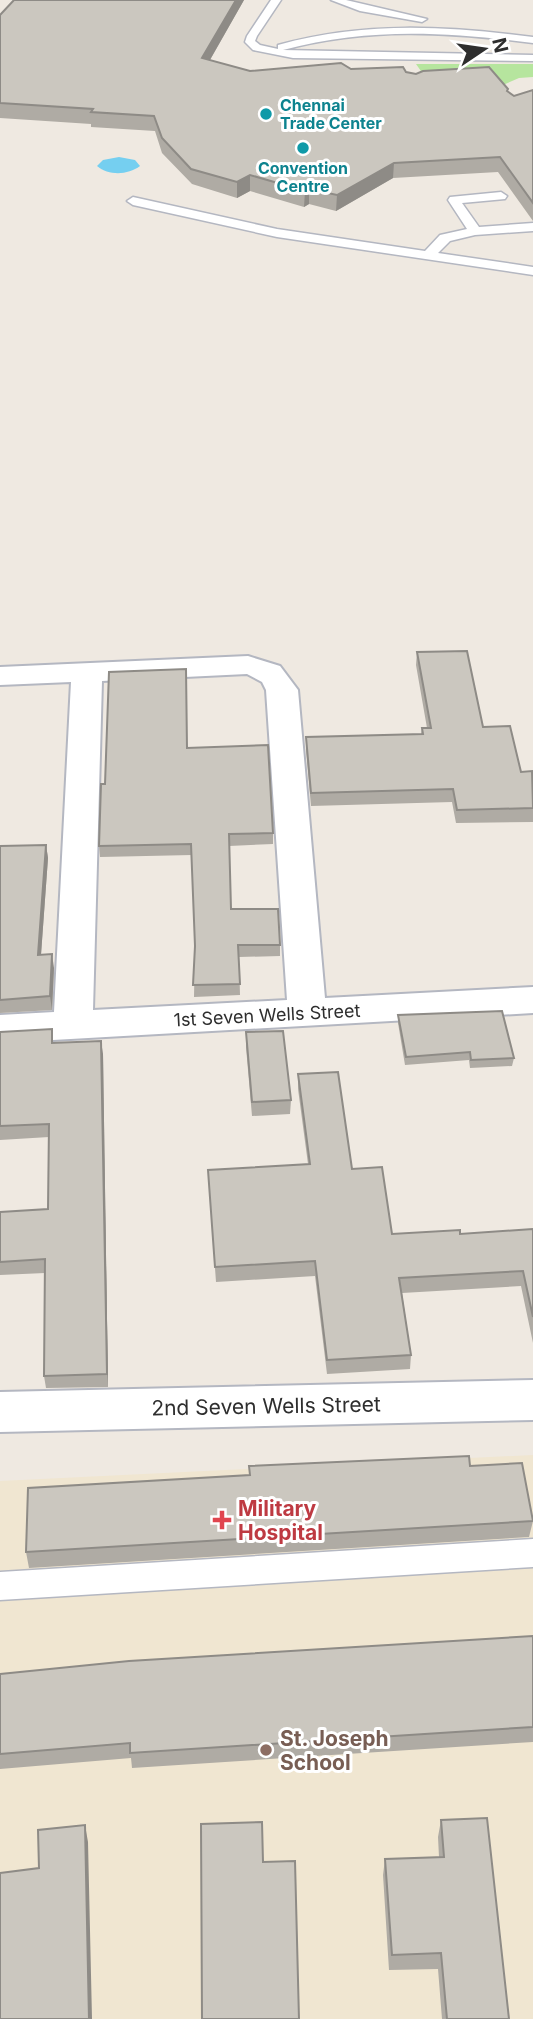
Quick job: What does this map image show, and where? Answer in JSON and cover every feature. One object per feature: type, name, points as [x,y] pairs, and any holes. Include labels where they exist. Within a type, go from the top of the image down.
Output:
[{"type":"street","points":[[0,676],[248,665],[266,669],[277,678],[282,690],[307,1013]]},
{"type":"street","points":[[73,1026],[87,673]]},
{"type":"street","name":"1st Seven Wells Street","points":[[0,1029],[533,1000]]},
{"type":"street","name":"2nd Seven Wells Street","points":[[0,1412],[533,1400]]},
{"type":"lane","points":[[276,0],[250,42],[257,48],[293,55],[398,62],[533,58]]},
{"type":"lane","points":[[336,0],[360,8],[494,35]]},
{"type":"lane","points":[[278,51],[279,48],[304,40],[388,29],[533,40]]},
{"type":"lane","points":[[274,65],[293,55]]},
{"type":"lane","points":[[475,231],[454,200],[501,197]]},
{"type":"lane","points":[[133,201],[277,233],[533,271]]},
{"type":"lane","points":[[428,256],[445,239],[475,231],[533,227]]},
{"type":"lane","points":[[0,1586],[533,1553]]},
{"type":"shaded area","name":"St. Joseph School","points":[[533,1455],[533,2019],[0,2019],[0,1481]]},
{"type":"green space","points":[[416,64],[533,64],[533,77],[519,78],[503,85],[507,88],[430,84]]},
{"type":"water","points":[[119,157],[135,160],[140,166],[119,173],[97,166],[103,160]]},
{"type":"building","points":[[14,0],[236,0],[202,58],[250,71],[341,63],[351,69],[403,67],[406,72],[416,74],[423,71],[489,67],[514,96],[533,90],[533,203],[500,157],[394,163],[337,195],[309,189],[305,191],[250,175],[237,182],[191,169],[162,138],[154,116],[0,103],[0,15]]},
{"type":"building","points":[[467,651],[483,727],[510,726],[521,772],[532,771],[533,808],[457,810],[453,789],[311,793],[306,737],[423,734],[422,728],[431,728],[417,652]]},
{"type":"building","points":[[186,669],[187,748],[268,745],[273,833],[229,834],[231,909],[278,909],[280,945],[238,945],[240,984],[193,985],[195,946],[191,844],[99,846],[101,784],[105,784],[109,672]]},
{"type":"building","points":[[46,845],[38,955],[52,954],[50,996],[0,1000],[0,846]]},
{"type":"building","points":[[502,1011],[514,1058],[471,1060],[470,1052],[406,1057],[398,1015]]},
{"type":"building","points":[[52,1029],[52,1043],[101,1041],[107,1374],[44,1376],[45,1259],[0,1262],[0,1212],[48,1209],[49,1124],[0,1126],[0,1032]]},
{"type":"building","points":[[283,1031],[291,1100],[252,1102],[246,1032]]},
{"type":"building","points":[[338,1072],[352,1169],[382,1167],[392,1234],[460,1230],[460,1234],[533,1229],[533,1317],[523,1271],[399,1278],[411,1355],[327,1360],[315,1261],[215,1267],[208,1170],[310,1164],[298,1074]]},
{"type":"building","points":[[469,1456],[470,1466],[522,1463],[533,1521],[26,1552],[28,1488],[250,1475],[249,1466]]},
{"type":"building","points":[[533,1636],[533,1727],[130,1753],[130,1743],[0,1754],[0,1674],[129,1661]]},
{"type":"building","points":[[487,1818],[509,2019],[447,2019],[441,1953],[392,1955],[385,1859],[444,1857],[441,1820]]},
{"type":"building","points":[[262,1822],[263,1862],[295,1861],[299,2019],[202,2019],[201,1824]]},
{"type":"building","points":[[85,1825],[89,2019],[0,2019],[0,1873],[39,1868],[38,1830]]},
{"type":"place","name":"Chennai Trade Center","points":[[266,114]]},
{"type":"place","name":"Convention Centre","points":[[303,148]]},
{"type":"place","name":"Military Hospital","points":[[222,1520]]},
{"type":"place","name":"St. Joseph School","points":[[266,1750]]}]
